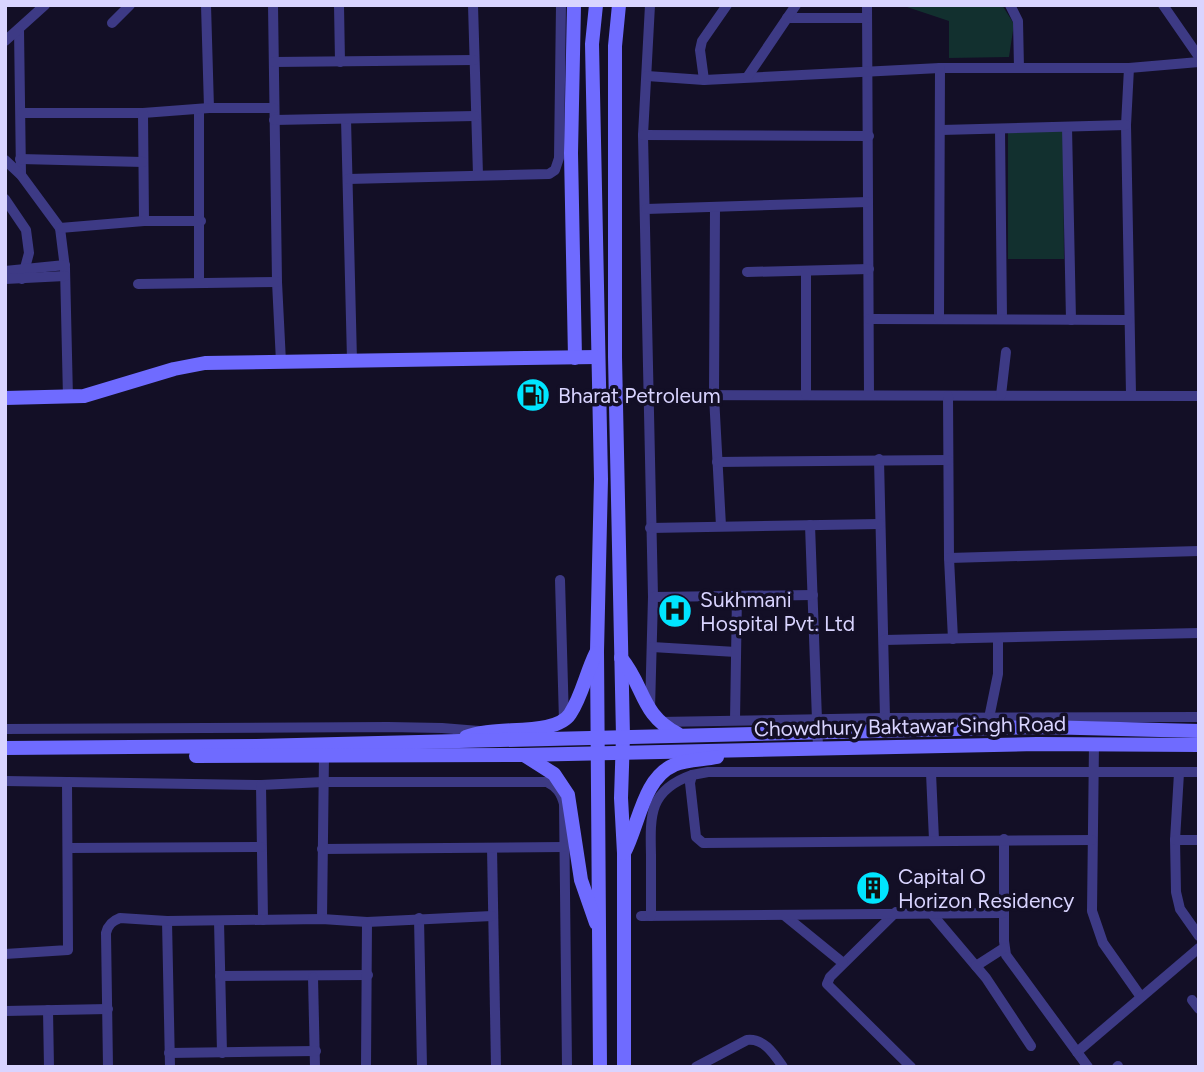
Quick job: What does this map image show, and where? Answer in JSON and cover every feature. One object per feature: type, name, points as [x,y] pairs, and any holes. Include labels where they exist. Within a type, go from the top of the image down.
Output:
[{"type":"main road","points":[[574,5],[571,153],[575,358]]},
{"type":"main road","points":[[596,5],[592,44],[601,479],[597,651],[600,1067]]},
{"type":"main road","points":[[619,5],[614,46],[617,479],[623,736],[621,798],[624,853],[624,1067]]},
{"type":"main road","points":[[594,200],[615,200]]},
{"type":"main road","points":[[5,398],[84,396],[190,365],[597,357]]},
{"type":"main road","points":[[600,456],[617,456]]},
{"type":"main road","points":[[601,479],[617,479]]},
{"type":"main road","points":[[456,741],[479,732],[548,727],[565,721],[580,696],[597,651]]},
{"type":"main road","points":[[621,658],[630,668],[655,717],[679,735]]},
{"type":"main road","name":"Chowdhury Baktawar Singh Road","points":[[5,748],[679,735],[816,725],[1199,731]]},
{"type":"main road","name":"Chowdhury Baktawar Singh Road","points":[[5,756],[522,755],[818,748],[1199,745]]},
{"type":"main road","points":[[624,853],[634,835],[646,796],[660,773],[682,762],[712,758],[734,750]]},
{"type":"main road","points":[[522,755],[554,774],[568,795],[581,880],[600,931]]},
{"type":"street","points":[[5,41],[45,5]]},
{"type":"street","points":[[112,23],[130,5]]},
{"type":"street","points":[[200,283],[206,5]]},
{"type":"street","points":[[274,5],[277,282],[281,362]]},
{"type":"street","points":[[339,5],[340,62]]},
{"type":"street","points":[[473,5],[478,175]]},
{"type":"street","points":[[348,180],[549,174],[555,170],[558,164],[561,5]]},
{"type":"street","points":[[650,5],[643,135],[655,717],[816,725],[885,718],[1199,717]]},
{"type":"street","points":[[704,80],[700,56],[702,41],[727,5]]},
{"type":"street","points":[[748,76],[796,5]]},
{"type":"street","points":[[867,5],[869,395]]},
{"type":"street","points":[[1010,5],[1018,21],[1019,68]]},
{"type":"street","points":[[647,76],[704,80],[940,68],[1129,68],[1199,60],[1163,5]]},
{"type":"street","points":[[787,18],[867,18]]},
{"type":"street","points":[[19,29],[21,175]]},
{"type":"street","points":[[274,62],[474,60]]},
{"type":"street","points":[[939,319],[940,68]]},
{"type":"street","points":[[1129,68],[1126,125],[1131,394]]},
{"type":"street","points":[[22,113],[143,113],[204,108],[346,119],[475,116]]},
{"type":"street","points":[[143,113],[144,221]]},
{"type":"street","points":[[346,119],[352,360]]},
{"type":"street","points":[[941,130],[1126,125]]},
{"type":"street","points":[[1067,127],[1071,320]]},
{"type":"street","points":[[1000,128],[1002,318]]},
{"type":"street","points":[[643,135],[869,136]]},
{"type":"street","points":[[20,159],[143,162]]},
{"type":"street","points":[[5,160],[21,175],[60,228],[65,270],[68,398]]},
{"type":"street","points":[[5,200],[26,230],[29,253],[23,274]]},
{"type":"street","points":[[646,209],[869,202]]},
{"type":"street","points":[[715,208],[714,396],[721,526]]},
{"type":"street","points":[[60,228],[144,221],[201,221]]},
{"type":"street","points":[[747,272],[869,269]]},
{"type":"street","points":[[5,279],[23,274],[65,270]]},
{"type":"street","points":[[5,271],[23,274]]},
{"type":"street","points":[[806,272],[806,395]]},
{"type":"street","points":[[138,284],[277,282]]},
{"type":"street","points":[[869,319],[1128,320]]},
{"type":"street","points":[[1001,395],[1006,352]]},
{"type":"street","points":[[617,395],[1199,396]]},
{"type":"street","points":[[948,396],[949,558],[953,639]]},
{"type":"street","points":[[880,459],[885,718]]},
{"type":"street","points":[[717,462],[948,460]]},
{"type":"street","points":[[650,528],[880,524]]},
{"type":"street","points":[[810,525],[818,748]]},
{"type":"street","points":[[949,558],[1199,551]]},
{"type":"street","points":[[559,580],[565,721]]},
{"type":"street","points":[[735,720],[737,595]]},
{"type":"street","points":[[653,597],[813,595]]},
{"type":"street","points":[[884,640],[1199,633]]},
{"type":"street","points":[[989,719],[998,674],[998,638]]},
{"type":"street","points":[[652,647],[736,652]]},
{"type":"street","points":[[5,729],[401,727],[479,732]]},
{"type":"street","points":[[1094,744],[1091,896],[1096,924],[1103,943],[1141,997]]},
{"type":"street","points":[[322,919],[324,755]]},
{"type":"street","points":[[1003,913],[646,916],[650,817],[658,798],[669,786],[692,775],[708,772],[1199,772]]},
{"type":"street","points":[[931,773],[934,841]]},
{"type":"street","points":[[1179,773],[1175,840],[1177,901],[1199,936]]},
{"type":"street","points":[[692,775],[690,783],[696,837],[703,843],[1092,840]]},
{"type":"street","points":[[5,781],[261,785],[323,782],[547,782],[560,792],[564,804],[567,1067]]},
{"type":"street","points":[[5,954],[68,950],[67,782]]},
{"type":"street","points":[[261,785],[263,920]]},
{"type":"street","points":[[634,835],[650,834]]},
{"type":"street","points":[[1004,839],[1004,948],[1010,962],[1088,1067]]},
{"type":"street","points":[[1175,840],[1199,840]]},
{"type":"street","points":[[68,848],[261,847]]},
{"type":"street","points":[[322,849],[563,847]]},
{"type":"street","points":[[492,848],[496,1067]]},
{"type":"street","points":[[896,912],[843,963],[827,984],[911,1067]]},
{"type":"street","points":[[932,913],[976,966],[1031,1046]]},
{"type":"street","points":[[784,915],[843,963]]},
{"type":"street","points":[[108,1067],[107,927],[114,920],[322,919],[367,922],[492,916]]},
{"type":"street","points":[[419,918],[422,1067]]},
{"type":"street","points":[[167,921],[170,1067]]},
{"type":"street","points":[[219,921],[222,1053]]},
{"type":"street","points":[[366,1067],[367,922]]},
{"type":"street","points":[[1077,1052],[1199,947]]},
{"type":"street","points":[[976,966],[1004,948]]},
{"type":"street","points":[[220,976],[368,975]]},
{"type":"street","points":[[313,977],[316,1067]]},
{"type":"street","points":[[5,1011],[108,1009]]},
{"type":"street","points":[[48,1010],[49,1067]]},
{"type":"street","points":[[696,1067],[747,1040],[755,1039],[762,1041],[783,1067]]},
{"type":"street","points":[[169,1054],[316,1051]]},
{"type":"green space","points":[[901,5],[1002,5],[1014,24],[1009,57],[949,58],[949,21]]},
{"type":"green space","points":[[1008,131],[1063,131],[1064,259],[1008,259]]},
{"type":"place","name":"Bharat Petroleum","points":[[533,395]]},
{"type":"place","name":"Sukhmani Hospital Pvt. Ltd","points":[[675,611]]},
{"type":"place","name":"Capital O Horizon Residency","points":[[873,888]]}]
